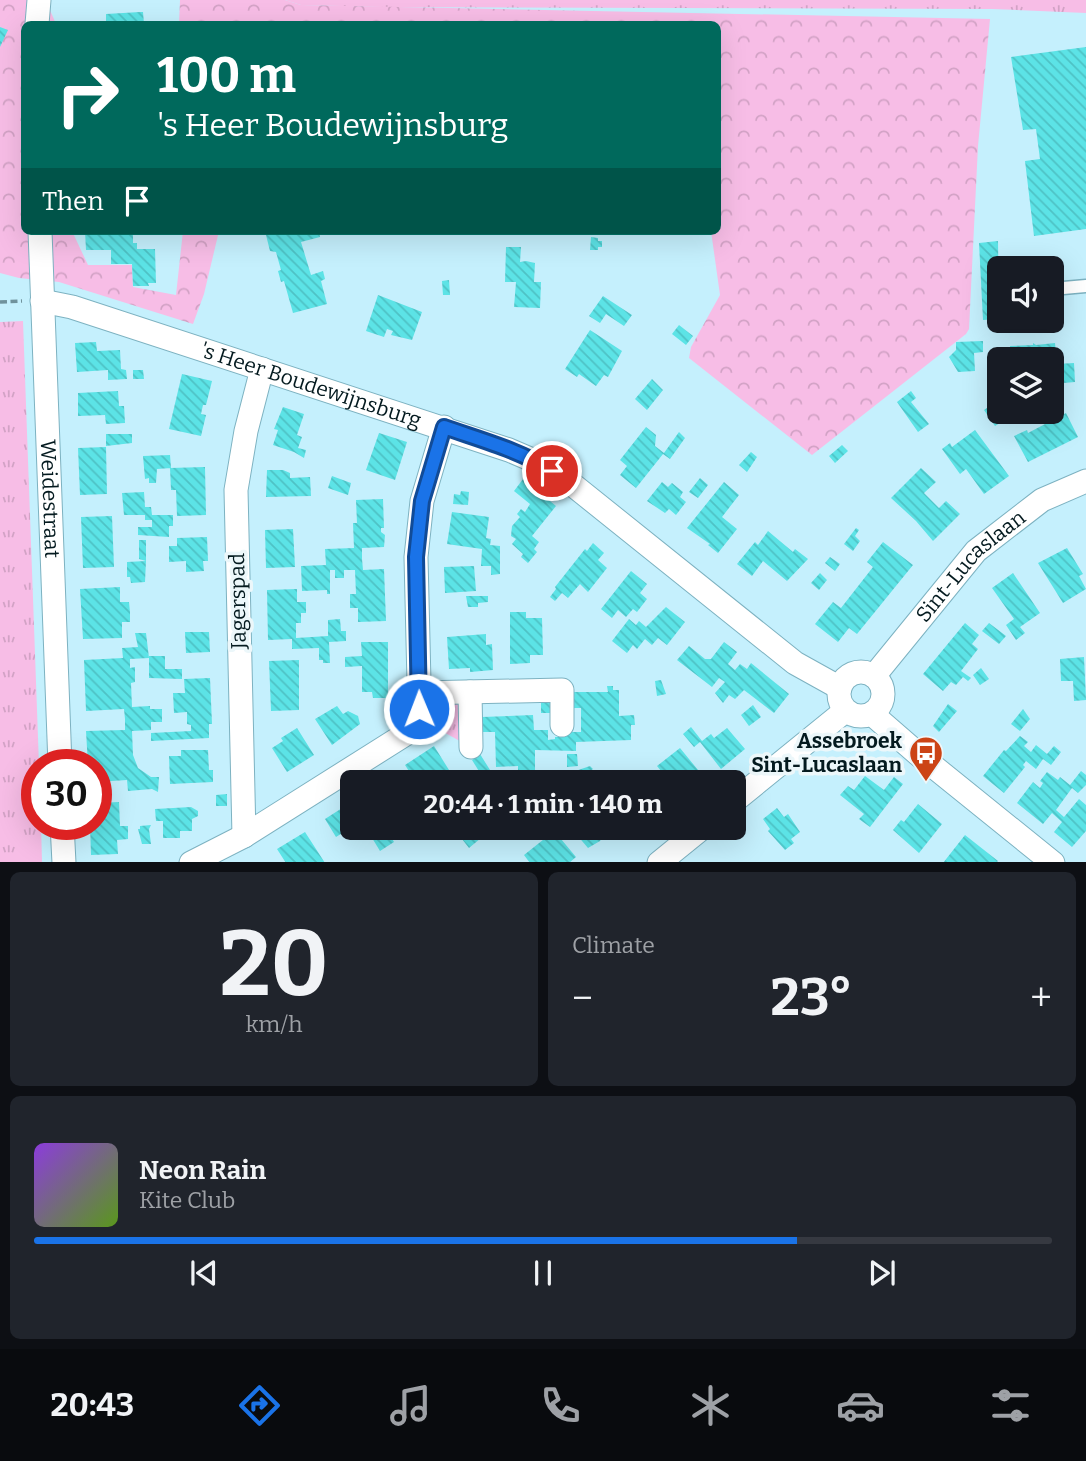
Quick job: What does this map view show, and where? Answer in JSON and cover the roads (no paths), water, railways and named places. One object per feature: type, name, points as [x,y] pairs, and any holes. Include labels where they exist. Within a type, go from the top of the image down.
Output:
[{"type":"street","points":[[37,21],[39,0]]},
{"type":"street","name":"Weidestraat","points":[[40,235],[59,749]]},
{"type":"street","name":"'s Heer Boudewijnsburg","points":[[42,301],[72,307],[444,427],[528,458],[568,481],[795,663],[839,688]]},
{"type":"street","name":"Jagerspad","points":[[244,836],[236,490],[246,431],[262,369]]},
{"type":"street","points":[[193,862],[244,836],[420,724],[417,546],[422,501],[444,427]]},
{"type":"street","name":"Sint-Lucaslaan","points":[[874,676],[976,551],[1042,500],[1086,481]]},
{"type":"street","points":[[856,672],[874,676],[883,693],[879,707],[872,714],[858,717],[845,711],[839,698],[839,688],[849,675],[856,672]]},
{"type":"street","points":[[419,693],[562,690],[562,725]]},
{"type":"street","points":[[470,692],[471,747]]},
{"type":"street","points":[[746,791],[845,711]]},
{"type":"street","points":[[872,714],[1052,862]]},
{"type":"street","points":[[63,840],[64,862]]},
{"type":"street","points":[[660,862],[687,840]]},
{"type":"lane","points":[[1064,288],[1086,286]]},
{"type":"place","name":"Assebroek Sint-Lucaslaan","points":[[926,783]]}]
